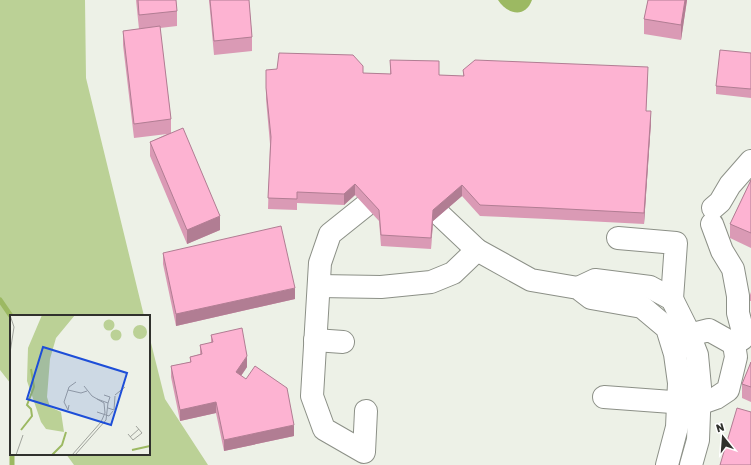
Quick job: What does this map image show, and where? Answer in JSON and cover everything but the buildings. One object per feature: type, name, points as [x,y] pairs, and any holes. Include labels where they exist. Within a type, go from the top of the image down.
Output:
[{"type":"lane","points":[[734,344],[742,339],[738,313],[736,283],[733,269],[722,250],[713,216],[730,185],[751,161]]},
{"type":"lane","points":[[365,206],[330,234],[320,262],[312,396],[324,429],[364,452],[366,411]]},
{"type":"lane","points":[[440,215],[477,250],[531,280],[578,288],[591,298],[642,307],[667,328],[675,354],[679,383],[677,427],[667,465]]},
{"type":"lane","points":[[618,238],[676,242],[672,299],[697,355],[700,387],[698,440],[691,465]]},
{"type":"lane","points":[[319,286],[381,287],[431,282],[452,273],[477,250]]},
{"type":"lane","points":[[578,288],[595,280],[650,287],[672,299]]},
{"type":"lane","points":[[689,335],[709,330],[734,344]]},
{"type":"lane","points":[[316,340],[343,342]]},
{"type":"lane","points":[[604,397],[700,404],[716,398],[728,390],[736,357],[734,344]]},
{"type":"shaded area","points":[[0,0],[85,0],[86,78],[144,315],[10,315],[10,383],[0,370]]},
{"type":"shaded area","points":[[498,0],[532,0],[525,10],[516,12],[506,9]]},
{"type":"shaded area","points":[[150,339],[165,399],[208,465],[74,465],[67,455],[150,455]]},
{"type":"waterway","points":[[0,300],[10,315]]},
{"type":"waterway","points":[[12,455],[12,465]]}]
